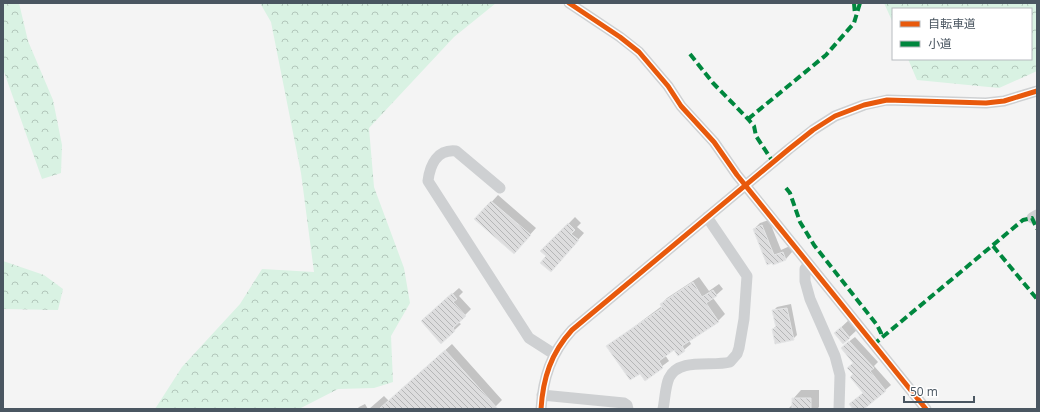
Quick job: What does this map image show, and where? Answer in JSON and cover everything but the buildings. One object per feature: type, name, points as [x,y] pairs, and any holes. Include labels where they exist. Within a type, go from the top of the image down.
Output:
[{"type":"street","points":[[569,3],[620,37],[639,52],[668,86],[681,106],[714,142],[745,185],[926,409]]},
{"type":"street","points":[[541,409],[544,379],[554,354],[565,338],[580,323],[706,217],[813,130],[849,109],[887,100],[986,103],[1004,101],[1037,91]]},
{"type":"street","points":[[500,188],[456,151],[448,150],[442,153],[435,159],[429,169],[428,180],[526,334],[533,342],[554,354]]},
{"type":"street","points":[[663,409],[669,379],[673,372],[687,365],[730,362],[737,354],[739,348],[744,319],[747,276],[706,217]]},
{"type":"street","points":[[809,264],[805,269],[805,281],[810,299],[835,356],[840,375],[839,409]]},
{"type":"street","points":[[542,394],[624,403],[628,404],[628,409]]},
{"type":"green space","points":[[3,3],[19,3],[28,41],[53,100],[62,145],[61,173],[42,179],[3,69]]},
{"type":"green space","points":[[260,3],[496,3],[454,37],[369,128],[374,187],[404,268],[410,303],[391,336],[393,382],[374,388],[338,389],[299,409],[155,409],[182,367],[240,304],[262,269],[314,272],[301,173],[271,22]]},
{"type":"green space","points":[[884,3],[1037,3],[1037,71],[999,88],[917,80],[908,60],[1032,60],[1032,8],[892,8],[892,21]]},
{"type":"green space","points":[[3,261],[44,275],[63,289],[58,310],[3,309]]},
{"type":"marked path","points":[[854,3],[855,15]]},
{"type":"marked path","points":[[748,119],[826,55],[854,23],[860,3]]},
{"type":"marked path","points":[[690,54],[713,83],[754,126],[756,136],[773,162]]},
{"type":"marked path","points":[[786,188],[790,193],[800,222],[814,245],[877,325],[881,333],[881,338]]},
{"type":"marked path","points":[[873,345],[1023,220],[1032,218],[1037,229]]},
{"type":"marked path","points":[[993,246],[1037,299]]},
{"type":"cycle path","points":[[569,3],[620,37],[639,52],[668,86],[681,106],[714,142],[737,175],[926,409]]},
{"type":"cycle path","points":[[541,409],[549,366],[553,357],[572,330],[813,130],[835,116],[864,105],[887,100],[986,103],[1004,101],[1037,91]]}]
